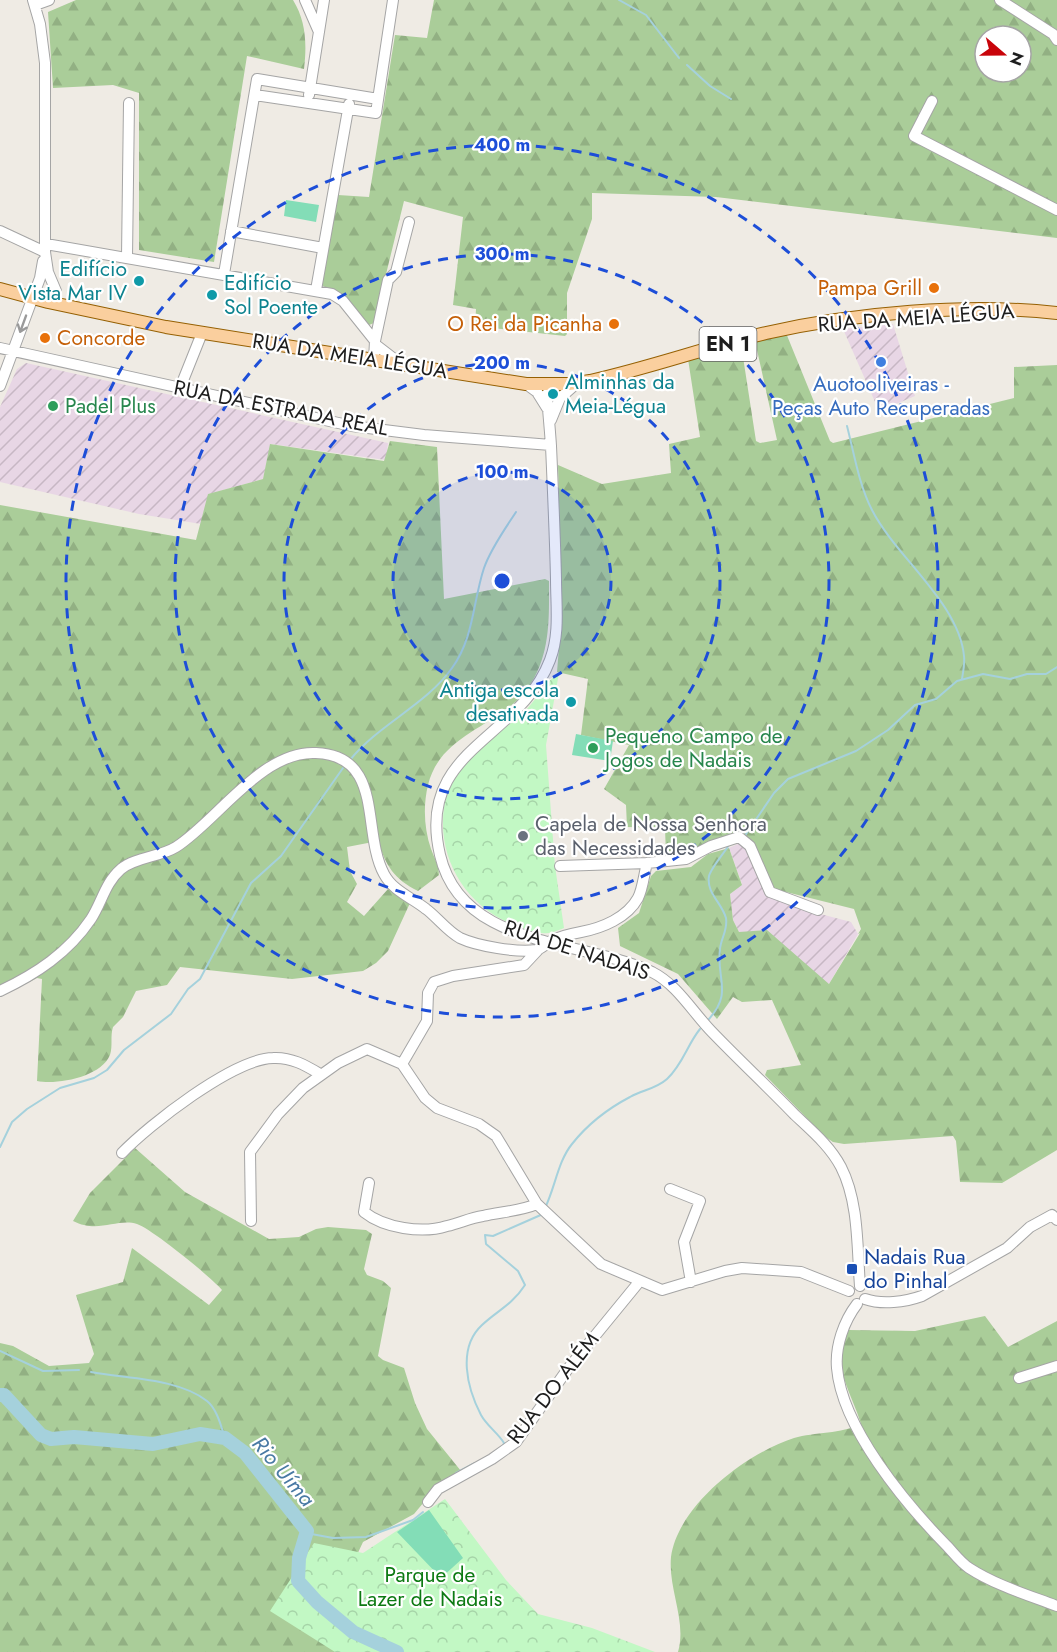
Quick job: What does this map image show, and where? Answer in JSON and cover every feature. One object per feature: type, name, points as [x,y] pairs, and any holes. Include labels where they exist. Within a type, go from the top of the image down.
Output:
[{"type":"main road","name":"RUA DA MEIA LÉGUA","points":[[6,290],[33,295],[48,302],[76,309],[202,333],[526,384],[578,382],[612,376],[766,333],[823,322],[983,310],[1057,313]]},
{"type":"street","points":[[48,302],[56,295],[48,272],[45,248],[45,63],[34,3],[49,0]]},
{"type":"street","points":[[305,0],[319,32]]},
{"type":"street","points":[[308,102],[324,0]]},
{"type":"street","points":[[255,95],[376,113],[393,0]]},
{"type":"street","points":[[1000,0],[1053,34],[1057,40]]},
{"type":"street","points":[[224,274],[258,79],[378,99]]},
{"type":"street","points":[[316,290],[350,94]]},
{"type":"street","points":[[932,100],[914,136],[1057,210]]},
{"type":"street","points":[[128,257],[129,103]]},
{"type":"street","points":[[378,361],[378,345],[388,280],[396,272],[409,222]]},
{"type":"street","points":[[0,231],[45,248],[128,257],[332,294],[343,301],[378,345],[402,365]]},
{"type":"street","points":[[231,231],[323,248]]},
{"type":"street","points":[[0,386],[33,295],[45,248]]},
{"type":"street","points":[[33,295],[43,281],[54,285],[76,309]]},
{"type":"street","points":[[180,388],[202,333]]},
{"type":"street","points":[[357,357],[378,345]]},
{"type":"street","name":"RUA DA ESTRADA REAL","points":[[0,348],[352,426],[424,435],[551,445]]},
{"type":"street","name":"RUA DE NADAIS","points":[[551,407],[578,382]]},
{"type":"street","points":[[526,384],[551,407]]},
{"type":"street","name":"RUA DE NADAIS","points":[[556,384],[548,394],[551,407],[557,625],[552,656],[541,679],[522,706],[464,756],[452,772],[442,792],[437,811],[435,834],[440,858],[455,889],[470,907],[502,928],[650,971],[664,980],[709,1030],[824,1142],[834,1154],[848,1183],[860,1286]]},
{"type":"street","points":[[0,991],[63,953],[93,917],[106,886],[123,868],[175,848],[258,775],[289,758],[314,753],[338,757],[356,768],[364,785],[379,862],[392,885],[460,938],[517,951],[538,950]]},
{"type":"street","points":[[560,866],[647,863],[686,859],[711,846],[739,837],[750,846],[770,892],[818,910]]},
{"type":"street","points":[[402,1065],[427,1021],[428,993],[434,982],[453,976],[524,965],[538,950],[564,935],[597,928],[622,916],[638,898],[647,863]]},
{"type":"street","points":[[488,945],[499,937],[502,928]]},
{"type":"street","points":[[251,1221],[250,1152],[278,1114],[320,1074],[367,1049],[402,1065],[425,1098],[437,1108],[479,1124],[496,1136],[537,1204],[601,1264],[662,1290],[725,1271],[742,1269],[801,1272],[849,1291]]},
{"type":"street","points":[[122,1153],[152,1124],[173,1109],[225,1076],[252,1064],[271,1058],[292,1060],[320,1074]]},
{"type":"street","points":[[369,1183],[364,1212],[376,1221],[400,1227],[432,1229],[448,1226],[461,1220],[537,1204]]},
{"type":"street","points":[[670,1189],[700,1201],[684,1242],[691,1282]]},
{"type":"street","points":[[849,1291],[850,1300],[861,1301],[910,1300],[922,1296],[1007,1248],[1030,1227],[1055,1215]]},
{"type":"street","name":"RUA DO ALÉM","points":[[428,1502],[438,1489],[516,1442],[574,1361],[639,1282]]},
{"type":"street","points":[[849,1291],[852,1287],[860,1286],[865,1290],[840,1338],[837,1369],[853,1418],[880,1467],[932,1531],[968,1567],[1004,1586],[1057,1606]]},
{"type":"street","points":[[1019,1378],[1057,1366]]},
{"type":"shaded area","name":"Auotooliveiras - Peças Auto Recuperadas","points":[[893,324],[915,396],[879,411],[843,329]]},
{"type":"shaded area","points":[[26,363],[388,443],[386,460],[271,444],[263,479],[209,494],[201,524],[139,514],[0,482],[0,407],[17,369]]},
{"type":"shaded area","points":[[742,842],[770,896],[809,911],[851,922],[858,934],[829,984],[739,932],[733,920],[730,894],[742,884],[729,848]]},
{"type":"green space","points":[[76,0],[293,0],[301,16],[305,33],[304,69],[247,56],[214,262],[139,250],[139,93],[113,85],[53,88],[48,12]]},
{"type":"green space","points":[[434,0],[1057,0],[1057,238],[716,197],[592,193],[592,219],[567,293],[567,334],[565,336],[475,326],[476,309],[453,305],[463,217],[404,201],[374,323],[369,325],[346,297],[321,285],[338,195],[369,197],[395,35],[427,38]]},
{"type":"green space","points":[[286,200],[319,205],[316,222],[284,216]]},
{"type":"green space","points":[[786,333],[830,441],[833,443],[1014,398],[1014,367],[1057,365],[1057,1150],[1002,1183],[960,1182],[956,1141],[953,1136],[844,1144],[833,1142],[824,1136],[765,1075],[767,1070],[801,1065],[772,1000],[742,1002],[733,997],[717,1019],[678,974],[620,946],[618,928],[639,913],[651,876],[656,871],[691,867],[708,854],[729,848],[742,885],[730,894],[733,920],[739,932],[767,930],[829,984],[860,933],[858,934],[861,929],[854,909],[774,889],[746,836],[724,836],[687,857],[666,856],[665,828],[627,827],[626,805],[604,789],[629,745],[581,735],[588,679],[557,672],[562,610],[558,465],[602,484],[671,473],[669,444],[700,437],[688,359],[741,344],[756,441],[760,443],[777,440],[755,341]]},
{"type":"green space","points":[[390,441],[437,447],[444,599],[545,579],[549,581],[547,636],[536,675],[516,701],[458,741],[445,753],[435,767],[428,785],[425,817],[439,875],[418,891],[403,882],[392,871],[378,841],[347,847],[350,871],[357,884],[347,902],[364,916],[388,889],[410,903],[388,951],[376,963],[363,971],[292,979],[180,967],[167,985],[136,991],[123,1017],[113,1027],[110,1055],[98,1069],[78,1078],[56,1082],[37,1081],[42,979],[37,978],[0,997],[0,505],[196,540],[208,494],[263,479],[270,444],[384,461]]},
{"type":"green space","points":[[559,673],[546,745],[555,866],[564,928],[540,933],[497,917],[465,889],[454,871],[447,851],[443,830],[444,809],[449,787],[462,765],[526,710],[549,681]]},
{"type":"green space","name":"Pequeno Campo de Jogos de Nadais","points":[[576,734],[613,741],[610,761],[572,755]]},
{"type":"green space","points":[[135,1148],[185,1192],[269,1239],[299,1237],[316,1229],[328,1227],[366,1230],[372,1234],[364,1269],[367,1275],[383,1281],[391,1288],[378,1356],[404,1368],[415,1403],[427,1429],[461,1471],[434,1490],[414,1514],[363,1542],[356,1557],[454,1652],[0,1652],[0,1343],[13,1346],[49,1366],[89,1363],[94,1354],[76,1295],[123,1282],[132,1248],[209,1305],[222,1290],[181,1254],[137,1224],[91,1226],[73,1221],[90,1193]]},
{"type":"green space","points":[[985,1316],[1008,1347],[1057,1321],[1057,1652],[678,1652],[679,1617],[671,1569],[671,1557],[676,1538],[701,1500],[736,1469],[756,1456],[794,1438],[845,1430],[861,1424],[841,1365],[840,1353],[849,1330],[915,1331]]},
{"type":"green space","name":"Parque de Lazer de Nadais","points":[[445,1499],[506,1580],[538,1614],[592,1628],[655,1652],[335,1652],[270,1611],[314,1543],[363,1553]]},
{"type":"green space","points":[[429,1510],[463,1558],[441,1578],[397,1532]]},
{"type":"waterway","points":[[619,0],[646,15],[679,58]]},
{"type":"waterway","points":[[687,65],[710,86],[731,99]]},
{"type":"waterway","points":[[847,426],[860,480],[872,510],[883,528],[939,599],[960,636],[964,659],[962,679]]},
{"type":"waterway","points":[[350,760],[362,747],[429,693],[452,668],[469,632],[484,568],[516,512]]},
{"type":"waterway","points":[[744,837],[774,793],[788,779],[856,751],[888,730],[915,705],[936,699],[957,681],[983,674],[1010,679],[1027,674],[1046,674],[1057,667]]},
{"type":"waterway","points":[[0,1147],[12,1122],[27,1109],[60,1088],[94,1078],[107,1070],[124,1050],[171,1014],[188,989],[200,979],[251,883],[281,856],[343,768]]},
{"type":"waterway","points":[[709,1019],[722,993],[719,960],[726,922],[724,913],[710,888],[709,876],[729,845]]},
{"type":"waterway","points":[[545,1208],[563,1158],[578,1137],[614,1106],[667,1079],[700,1029]]},
{"type":"waterway","points":[[503,1446],[504,1443],[483,1419],[476,1404],[469,1381],[467,1356],[474,1334],[515,1298],[525,1285],[518,1271],[486,1244],[485,1235],[493,1236],[543,1214]]},
{"type":"waterway","points":[[0,1351],[43,1371],[79,1370]]},
{"type":"waterway","points":[[91,1372],[151,1380],[195,1393],[213,1408],[225,1438]]},
{"type":"waterway","name":"Rio Uíma","points":[[0,1395],[4,1395],[41,1435],[51,1439],[74,1437],[153,1444],[200,1434],[225,1438],[245,1453],[307,1531],[299,1558],[298,1581],[317,1602],[353,1632],[397,1652]]},
{"type":"waterway","points":[[456,1473],[475,1463]]},
{"type":"waterway","points":[[306,1533],[333,1538],[366,1537],[413,1520],[423,1512]]},
{"type":"place","name":"Edifício Vista Mar IV","points":[[139,281]]},
{"type":"place","name":"Pampa Grill","points":[[934,288]]},
{"type":"place","name":"Edifício Sol Poente","points":[[212,295]]},
{"type":"place","name":"O Rei da Picanha","points":[[614,324]]},
{"type":"place","name":"Concorde","points":[[45,338]]},
{"type":"place","name":"Auotooliveiras - Peças Auto Recuperadas","points":[[881,362]]},
{"type":"place","name":"Alminhas da Meia-Légua","points":[[553,394]]},
{"type":"place","name":"Padel Plus","points":[[53,406]]},
{"type":"place","name":"Antiga escola desativada","points":[[571,702]]},
{"type":"place","name":"Pequeno Campo de Jogos de Nadais","points":[[593,748]]},
{"type":"place","name":"Capela de Nossa Senhora das Necessidades","points":[[523,836]]},
{"type":"place","name":"Nadais Rua do Pinhal","points":[[852,1269]]}]
